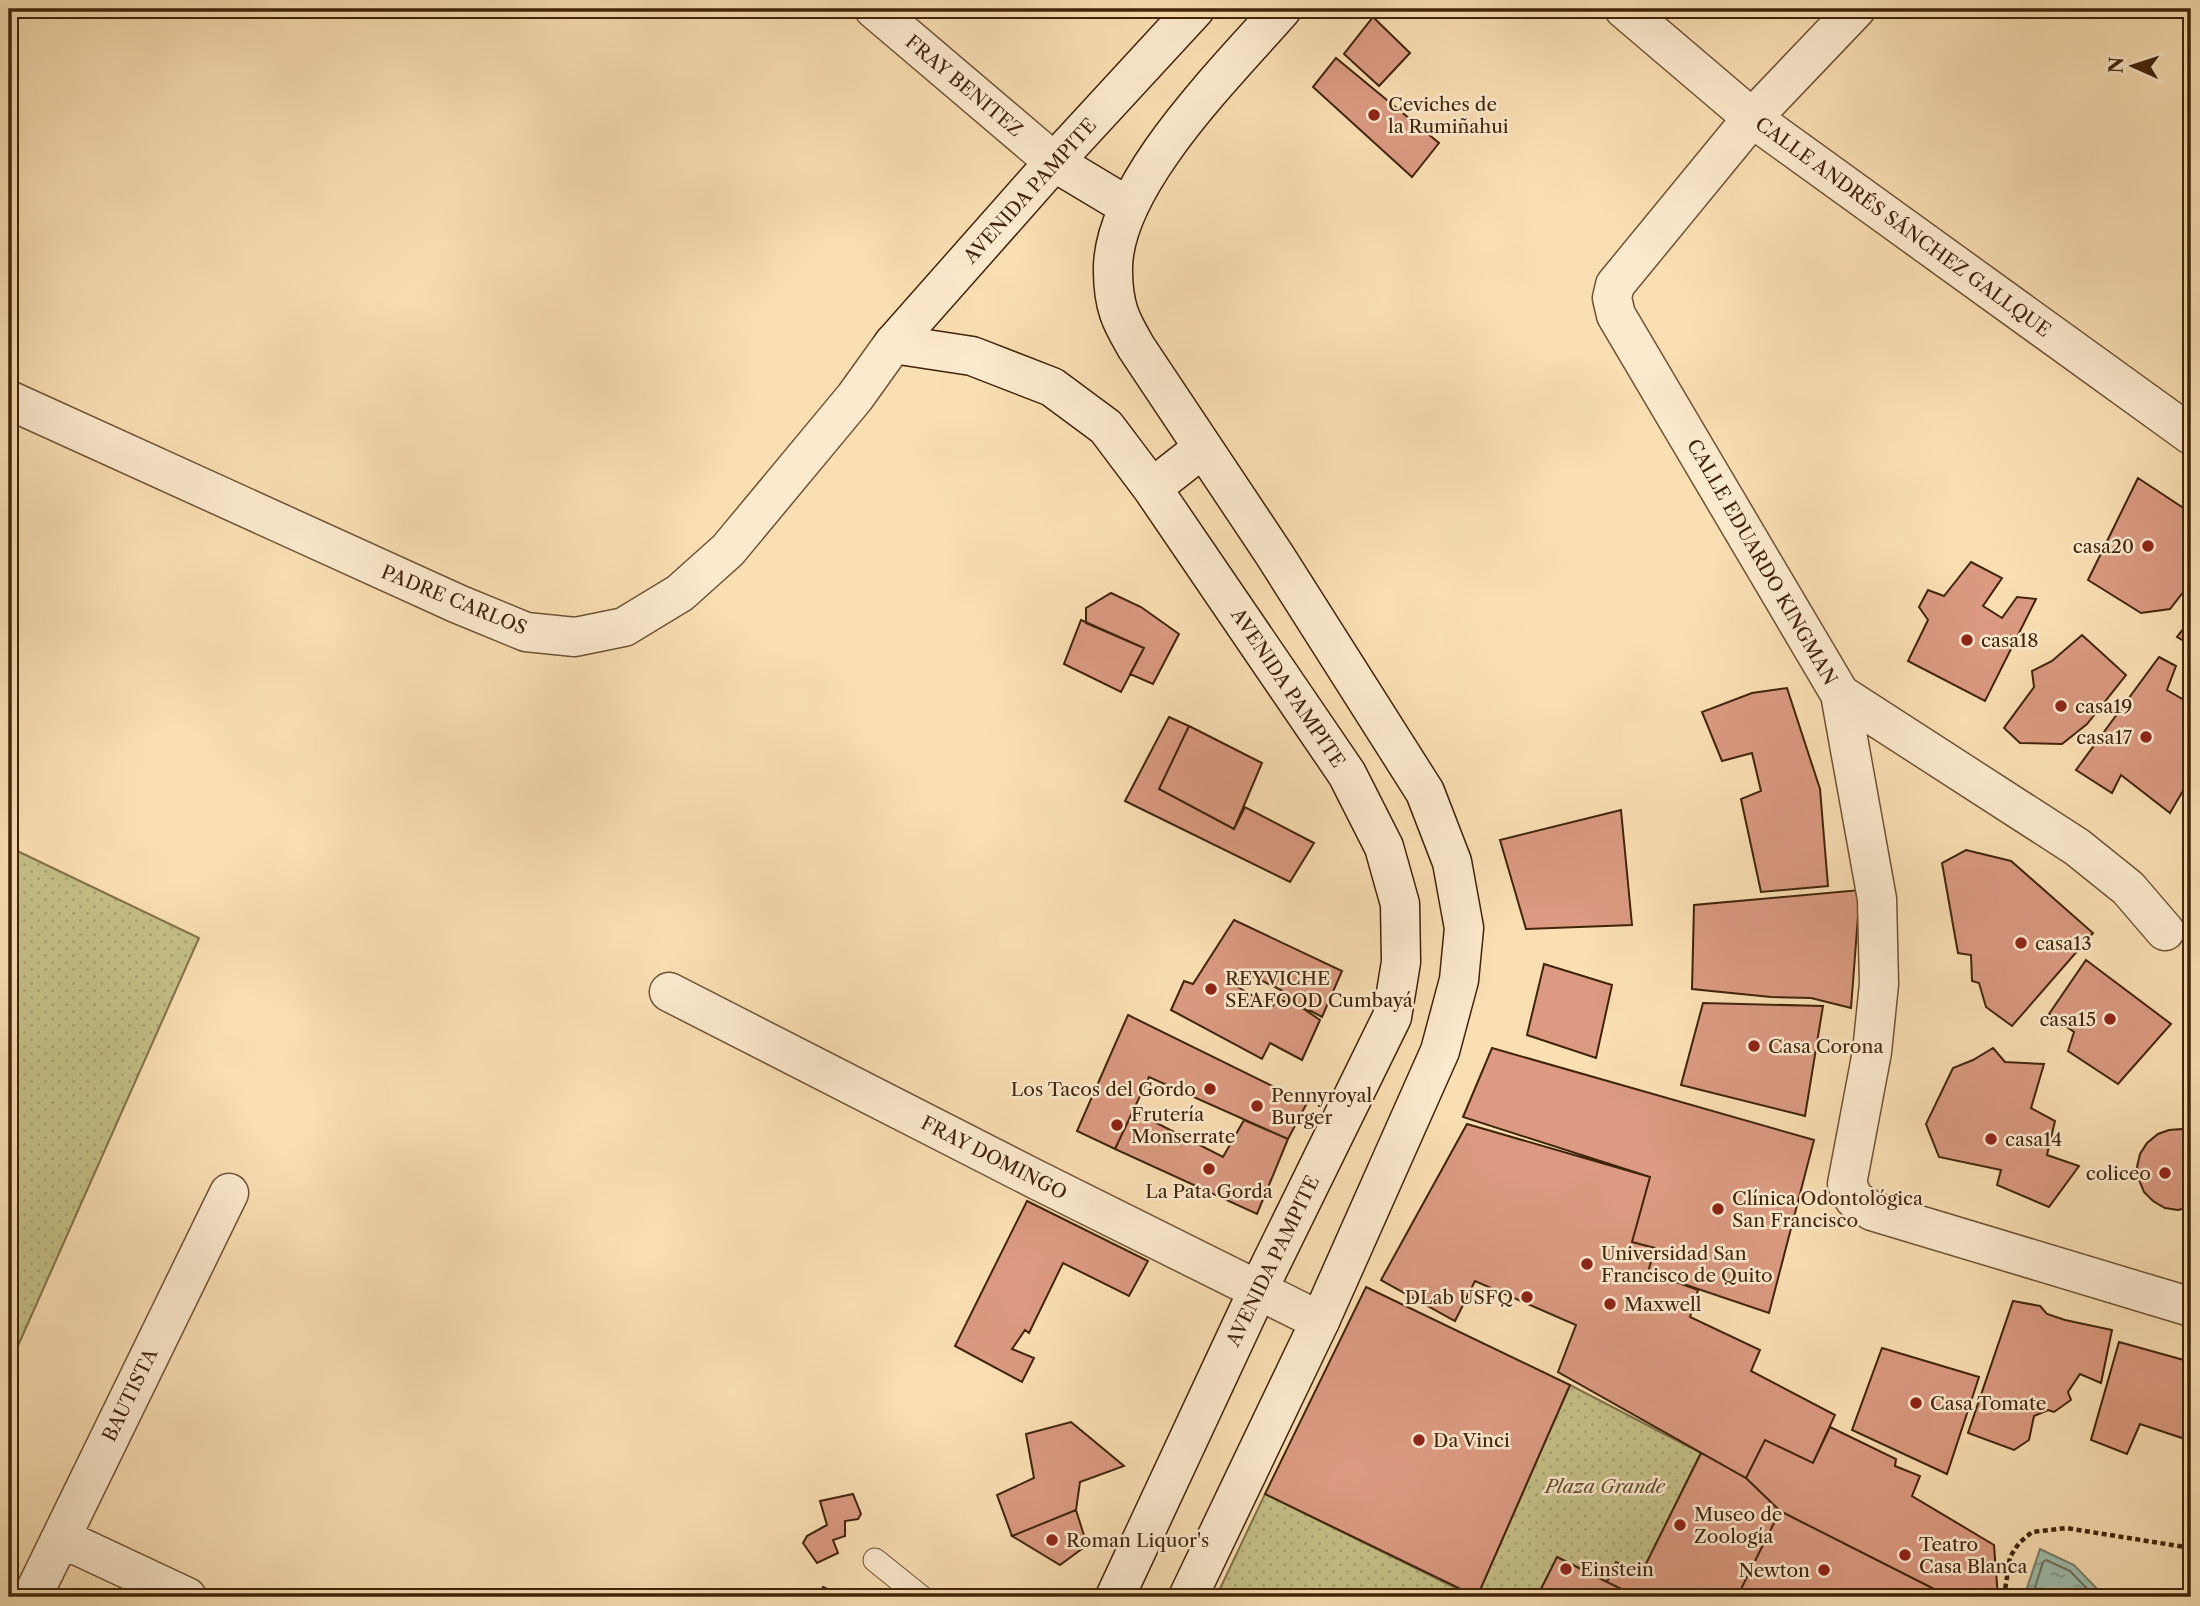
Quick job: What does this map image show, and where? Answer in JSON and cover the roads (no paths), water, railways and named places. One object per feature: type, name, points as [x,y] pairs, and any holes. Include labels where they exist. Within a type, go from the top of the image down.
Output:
[{"type":"street","name":"FRAY BENITEZ","points":[[874,9],[1054,162],[1129,206]]},
{"type":"street","name":"AVENIDA PAMPITE","points":[[894,344],[1054,162],[1195,9]]},
{"type":"street","points":[[1188,1597],[1320,1321],[1440,1051],[1459,980],[1464,928],[1452,862],[1425,792],[1274,554],[1136,347],[1119,313],[1113,270],[1116,237],[1148,169],[1191,114],[1282,9]]},
{"type":"street","name":"CALLE ANDRÉS SÁNCHEZ GALLQUE","points":[[1624,9],[1752,118],[2191,435]]},
{"type":"street","name":"CALLE EDUARDO KINGMAN","points":[[1856,9],[1752,118],[1615,285],[1612,298],[1616,315],[1840,694],[1877,899],[1879,984],[1872,1052],[1847,1184],[1854,1199],[1872,1211],[2191,1307]]},
{"type":"street","name":"AVENIDA PAMPITE","points":[[894,344],[972,356],[1052,387],[1106,426],[1152,488],[1347,774],[1384,847],[1400,904],[1401,962],[1392,1017],[1258,1290],[1115,1597]]},
{"type":"street","name":"PADRE CARLOS","points":[[9,400],[458,604],[526,632],[575,637],[624,627],[680,593],[727,550],[849,404],[894,344]]},
{"type":"street","points":[[1152,488],[1203,448]]},
{"type":"street","points":[[1840,694],[2077,847],[2128,888],[2165,931]]},
{"type":"street","name":"FRAY DOMINGO","points":[[669,992],[1024,1174],[1320,1321]]},
{"type":"street","name":"BAUTISTA","points":[[32,1597],[229,1193]]},
{"type":"street","points":[[61,1538],[187,1597]]},
{"type":"lane","points":[[875,1560],[921,1597]]},
{"type":"water","points":[[2040,1549],[2074,1565],[2105,1597],[2024,1597]]},
{"type":"place","name":"Ceviches de la Rumiñahui","points":[[1374,115]]},
{"type":"place","name":"casa20","points":[[2148,546]]},
{"type":"place","name":"casa18","points":[[1967,640]]},
{"type":"place","name":"casa19","points":[[2061,706]]},
{"type":"place","name":"casa17","points":[[2146,737]]},
{"type":"place","name":"casa13","points":[[2021,943]]},
{"type":"place","name":"REYVICHE SEAFOOD Cumbayá","points":[[1211,989]]},
{"type":"place","name":"casa15","points":[[2110,1019]]},
{"type":"place","name":"Casa Corona","points":[[1754,1046]]},
{"type":"place","name":"Los Tacos del Gordo","points":[[1210,1089]]},
{"type":"place","name":"Pennyroyal Burger","points":[[1257,1106]]},
{"type":"place","name":"Frutería Monserrate","points":[[1117,1125]]},
{"type":"place","name":"casa14","points":[[1991,1139]]},
{"type":"place","name":"La Pata Gorda","points":[[1209,1169]]},
{"type":"place","name":"coliceo","points":[[2165,1173]]},
{"type":"place","name":"Clínica Odontológica San Francisco","points":[[1718,1209]]},
{"type":"place","name":"Universidad San Francisco de Quito","points":[[1587,1264]]},
{"type":"place","name":"DLab USFQ","points":[[1527,1297]]},
{"type":"place","name":"Maxwell","points":[[1610,1304]]},
{"type":"place","name":"Casa Tomate","points":[[1916,1403]]},
{"type":"place","name":"Da Vinci","points":[[1419,1440]]},
{"type":"place","name":"Museo de Zoología","points":[[1680,1525]]},
{"type":"place","name":"Roman Liquor's","points":[[1052,1540]]},
{"type":"place","name":"Teatro Casa Blanca","points":[[1905,1555]]},
{"type":"place","name":"Einstein","points":[[1566,1569]]},
{"type":"place","name":"Newton","points":[[1824,1570]]},
{"type":"park label","name":"Plaza Grande","points":[[1605,1486]]}]
